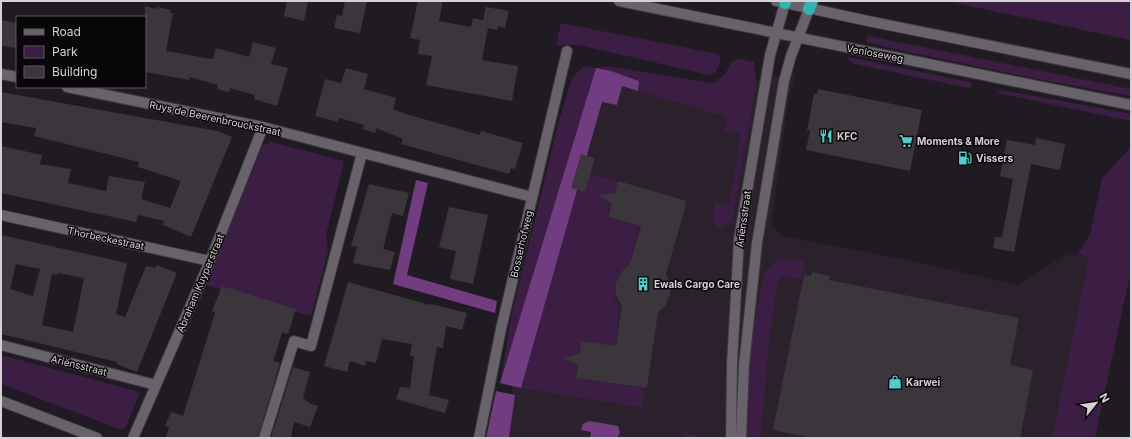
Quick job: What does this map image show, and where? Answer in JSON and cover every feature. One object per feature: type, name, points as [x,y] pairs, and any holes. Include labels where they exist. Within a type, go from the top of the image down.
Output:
[{"type":"street","name":"Venloseweg","points":[[619,1],[1131,105]]},
{"type":"street","name":"Ariënsstraat","points":[[731,438],[732,364],[739,239],[770,55],[782,2]]},
{"type":"street","points":[[782,2],[810,5],[1131,74]]},
{"type":"street","name":"Ariënsstraat","points":[[741,438],[744,365],[757,243],[784,81],[810,5]]},
{"type":"street","name":"Bosserhofweg","points":[[479,438],[501,329],[568,51]]},
{"type":"street","points":[[1,74],[16,77]]},
{"type":"street","name":"Ruys de Beerenbrouckstraat","points":[[72,88],[263,127],[532,197]]},
{"type":"street","name":"Abraham Kuyperstraat","points":[[133,438],[210,261],[263,127]]},
{"type":"street","points":[[264,438],[294,341],[311,346],[362,153]]},
{"type":"street","name":"Thorbeckestraat","points":[[1,215],[210,261]]},
{"type":"street","name":"Ariënsstraat","points":[[1,345],[156,385]]},
{"type":"street","points":[[1,402],[97,438]]},
{"type":"shaded area","points":[[596,68],[611,71],[639,81],[638,91],[622,86],[617,105],[602,102],[521,388],[500,383]]},
{"type":"shaded area","points":[[796,73],[789,96],[771,226],[786,237],[898,258],[1017,285],[1066,255],[1090,256],[1055,438],[505,438],[514,375],[586,74],[707,90]]},
{"type":"shaded area","points":[[416,180],[428,183],[407,275],[497,301],[495,313],[393,284]]},
{"type":"shaded area","points":[[496,391],[515,395],[509,438],[486,438]]},
{"type":"shaded area","points":[[589,421],[618,426],[620,433],[617,438],[590,438],[591,432],[581,430],[583,424]]},
{"type":"green space","points":[[946,1],[1131,1],[1131,40]]},
{"type":"green space","points":[[561,23],[718,54],[721,60],[716,72],[709,75],[579,45],[556,45]]},
{"type":"green space","points":[[868,36],[1131,89],[1131,96],[1048,81],[908,52],[866,42]]},
{"type":"green space","points":[[848,57],[971,82],[972,84],[971,87],[968,88],[854,64],[847,59]]},
{"type":"green space","points":[[740,59],[754,62],[756,84],[732,221],[720,229],[713,220],[715,203],[729,206],[741,134],[723,131],[727,117],[638,91],[639,81],[611,71],[500,383],[512,313],[558,125],[572,78],[584,66],[596,68],[606,66],[713,83],[723,76],[732,61]]},
{"type":"green space","points":[[1002,90],[1131,114],[1131,121],[997,93]]},
{"type":"green space","points":[[271,142],[344,161],[326,235],[328,251],[311,316],[206,285],[263,145]]},
{"type":"green space","points":[[1131,147],[1131,270],[1095,438],[1052,438],[1089,257],[1078,254],[1090,234],[1102,178]]},
{"type":"green space","points":[[582,172],[618,181],[607,217],[640,226],[630,265],[620,275],[614,297],[619,307],[616,346],[581,341],[575,378],[644,388],[643,408],[521,388]]},
{"type":"green space","points":[[786,258],[805,262],[802,280],[782,276],[777,284],[767,361],[761,438],[745,438],[752,335],[764,275],[773,263]]},
{"type":"green space","points":[[1,355],[140,392],[126,427],[124,429],[119,429],[1,384]]},
{"type":"green space","points":[[685,433],[709,438],[680,438]]},
{"type":"building","points":[[287,1],[308,1],[304,21],[284,16]]},
{"type":"building","points":[[345,1],[367,1],[360,33],[334,28],[337,15],[342,16]]},
{"type":"building","points":[[418,1],[443,1],[439,21],[471,27],[473,18],[483,20],[486,7],[509,11],[505,28],[498,26],[497,30],[488,28],[482,60],[518,66],[512,101],[426,85],[432,56],[418,54],[420,40],[410,38]]},
{"type":"building","points":[[145,6],[156,9],[157,7],[171,10],[170,13],[173,13],[166,51],[213,59],[216,48],[249,57],[253,42],[276,48],[271,64],[288,68],[277,106],[254,99],[255,95],[230,88],[229,92],[217,89],[218,85],[190,77],[189,80],[146,72]]},
{"type":"building","points":[[1,20],[16,23],[16,48],[1,46]]},
{"type":"building","points":[[346,68],[368,74],[364,89],[396,98],[393,109],[480,135],[481,131],[523,143],[515,169],[511,168],[509,174],[401,144],[403,139],[376,128],[375,133],[363,129],[364,125],[339,118],[338,122],[315,116],[325,79],[341,83]]},
{"type":"building","points":[[818,89],[922,110],[910,171],[806,150],[810,130],[807,130],[814,94],[817,94]]},
{"type":"building","points":[[1,92],[217,131],[232,137],[191,237],[163,225],[164,221],[138,215],[136,222],[1,193],[1,146],[42,155],[40,164],[71,169],[68,183],[106,191],[109,176],[145,182],[141,199],[170,208],[181,181],[138,167],[139,162],[34,136],[36,128],[1,122]]},
{"type":"building","points":[[1036,138],[1065,144],[1060,170],[1031,164],[1014,252],[993,248],[995,237],[1002,237],[1013,179],[1000,176],[1007,140],[1035,145]]},
{"type":"building","points":[[581,154],[595,158],[585,192],[571,188]]},
{"type":"building","name":"Ewals Cargo Care","points":[[618,181],[687,201],[666,274],[670,285],[670,295],[665,306],[658,312],[647,388],[576,378],[578,365],[564,358],[580,353],[581,341],[616,346],[622,306],[615,293],[616,283],[623,270],[630,264],[641,226],[608,217],[612,204],[598,195],[615,193]]},
{"type":"building","points":[[369,184],[409,193],[403,216],[392,213],[383,249],[395,252],[390,270],[353,263],[357,247],[351,246]]},
{"type":"building","points":[[449,207],[488,215],[473,284],[450,279],[456,251],[439,247]]},
{"type":"building","points":[[1,235],[127,263],[116,314],[125,317],[146,266],[156,268],[157,265],[177,273],[137,372],[116,364],[117,362],[1,334]],"holes":[[[16,264],[40,269],[33,296],[10,289]],[[58,273],[84,278],[73,332],[42,325],[52,274],[57,275]]]},
{"type":"building","points":[[812,272],[830,276],[829,280],[1019,318],[1010,365],[1033,370],[1020,438],[812,438],[773,430],[804,275],[811,276]]},
{"type":"building","points":[[348,282],[430,305],[467,313],[462,330],[446,326],[443,348],[437,347],[429,395],[449,400],[445,413],[396,399],[400,387],[410,388],[414,356],[410,356],[412,344],[382,339],[376,363],[366,361],[365,366],[350,361],[347,372],[324,366]]},
{"type":"building","points":[[222,286],[296,309],[288,334],[282,332],[273,361],[280,363],[258,438],[166,438],[169,427],[165,426],[171,412],[183,416],[215,312],[212,311]]},
{"type":"building","points":[[293,367],[310,372],[303,398],[311,404],[318,406],[310,427],[294,422],[291,438],[271,438]]},
{"type":"place","name":"KFC","points":[[826,136]]},
{"type":"place","name":"Moments & More","points":[[906,141]]},
{"type":"place","name":"Vissers","points":[[965,158]]},
{"type":"place","name":"Ewals Cargo Care","points":[[643,284]]},
{"type":"place","name":"Karwei","points":[[895,382]]}]
